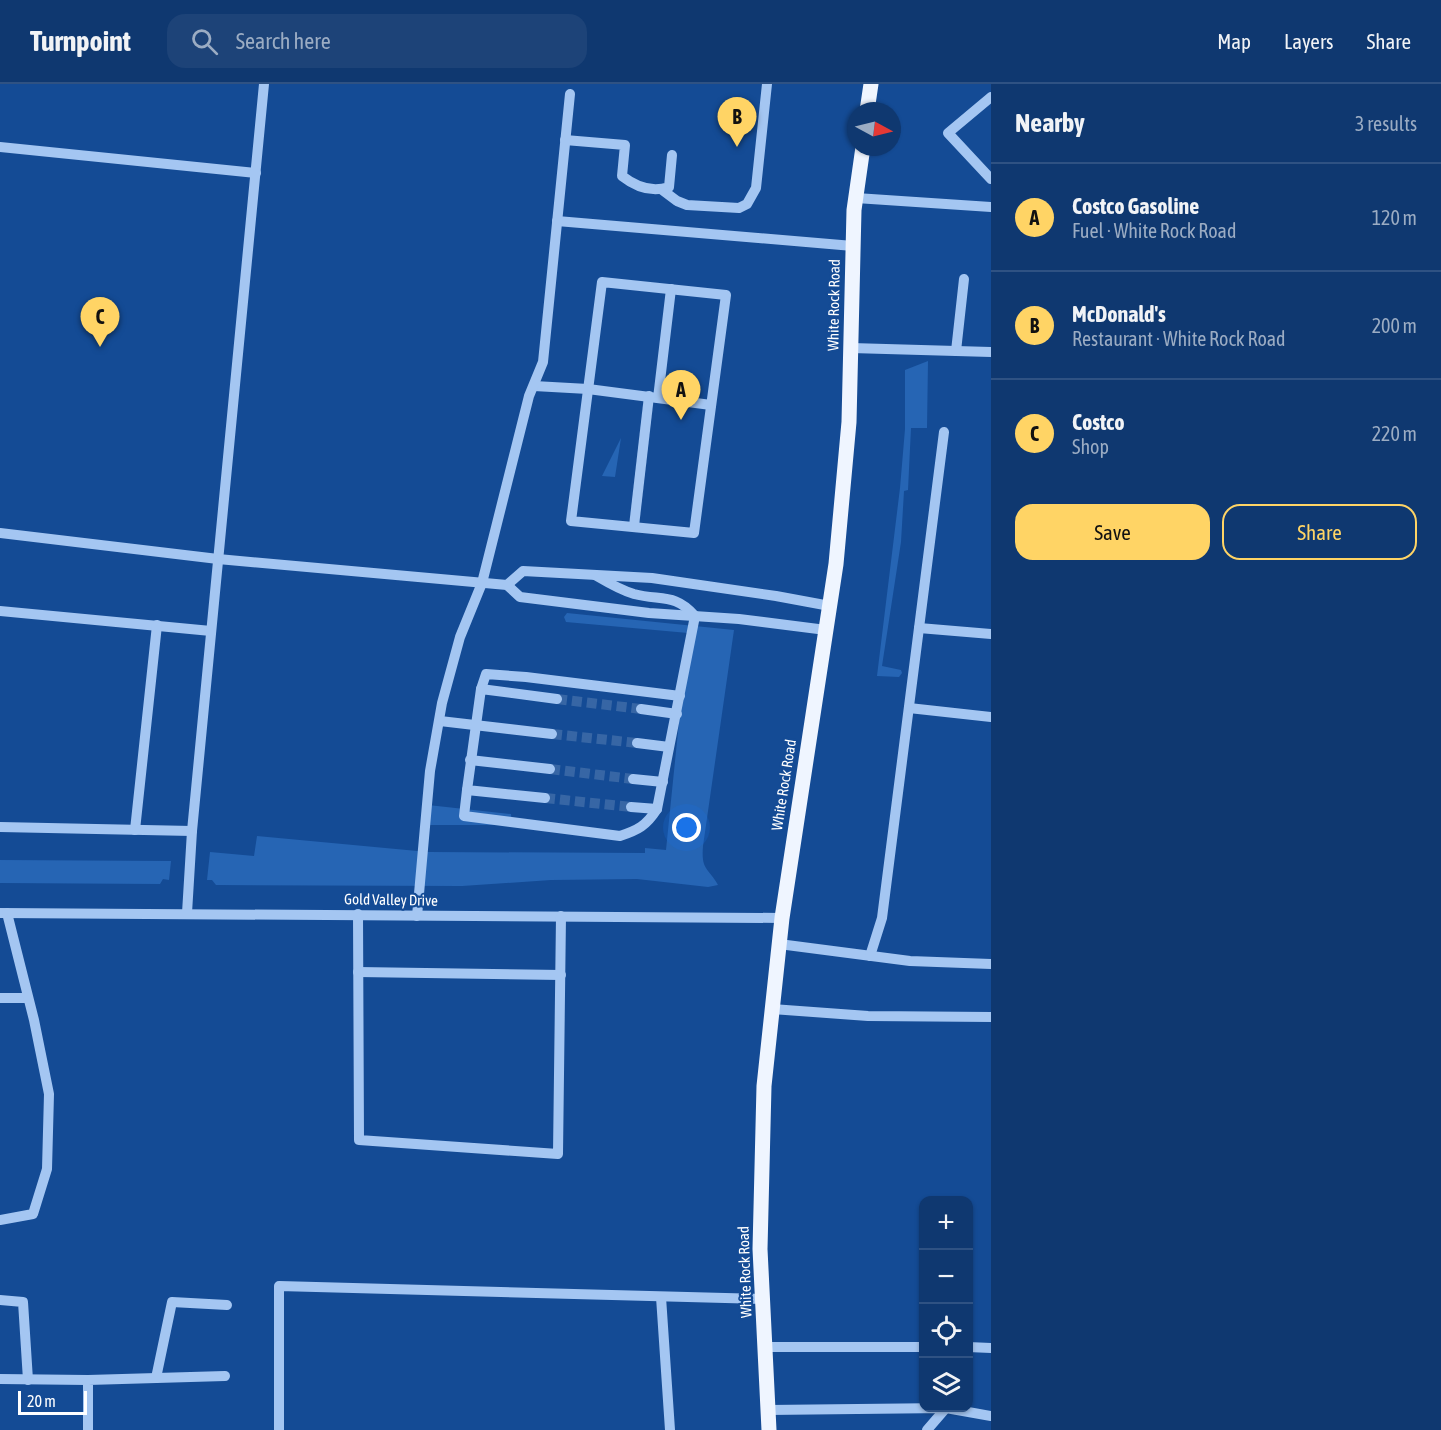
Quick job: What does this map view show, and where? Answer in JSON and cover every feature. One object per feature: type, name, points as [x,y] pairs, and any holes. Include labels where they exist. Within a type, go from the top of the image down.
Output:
[{"type":"main road","points":[[868,102],[871,84]]},
{"type":"main road","name":"White Rock Road","points":[[769,1430],[760,1249],[764,1086],[782,918],[836,564],[849,422],[853,246],[862,156]]},
{"type":"street","points":[[187,913],[192,831],[264,84]]},
{"type":"street","points":[[661,189],[687,205],[739,208],[747,204],[756,188],[767,84]]},
{"type":"street","points":[[417,916],[430,771],[440,721],[460,637],[482,583],[522,425],[543,362],[570,94]]},
{"type":"street","points":[[991,97],[948,133],[991,179]]},
{"type":"street","points":[[566,140],[625,145],[622,176],[640,187],[661,189],[669,187],[672,155]]},
{"type":"street","points":[[0,147],[256,172]]},
{"type":"street","points":[[856,198],[991,207]]},
{"type":"street","points":[[557,221],[853,246]]},
{"type":"street","points":[[956,351],[964,279]]},
{"type":"street","points":[[602,282],[726,295],[694,533],[571,521],[588,389],[602,282]]},
{"type":"street","points":[[634,526],[671,289]]},
{"type":"street","points":[[851,348],[991,352]]},
{"type":"street","points":[[534,386],[588,389],[711,405]]},
{"type":"street","points":[[870,956],[882,918],[944,432]]},
{"type":"street","points":[[0,534],[218,559],[507,585],[520,597],[649,613],[739,619],[826,630]]},
{"type":"street","points":[[507,585],[523,571],[652,578],[830,606]]},
{"type":"street","points":[[595,575],[634,594],[685,604],[695,616]]},
{"type":"street","points":[[0,611],[211,631]]},
{"type":"street","points":[[680,696],[486,674],[481,689],[470,760],[464,816],[620,836],[634,832],[649,822],[657,809],[677,714],[695,616]]},
{"type":"street","points":[[135,830],[157,625]]},
{"type":"street","points":[[919,628],[991,634]]},
{"type":"street","points":[[481,689],[557,699]]},
{"type":"street","points":[[909,708],[991,717]]},
{"type":"street","points":[[641,709],[677,714]]},
{"type":"street","points":[[440,721],[552,734]]},
{"type":"street","points":[[637,743],[669,747]]},
{"type":"street","points":[[470,760],[550,770]]},
{"type":"street","points":[[633,779],[663,782]]},
{"type":"street","points":[[467,790],[545,798]]},
{"type":"street","points":[[631,807],[657,809]]},
{"type":"street","points":[[0,827],[192,831]]},
{"type":"street","points":[[0,1220],[33,1214],[47,1169],[49,1094],[28,998],[4,913]]},
{"type":"street","name":"Gold Valley Drive","points":[[4,913],[782,918]]},
{"type":"street","points":[[358,914],[359,1140],[558,1154],[561,916]]},
{"type":"street","points":[[779,944],[910,961],[991,964]]},
{"type":"street","points":[[358,972],[561,975]]},
{"type":"street","points":[[0,998],[28,998]]},
{"type":"street","points":[[772,1009],[868,1016],[991,1017]]},
{"type":"street","points":[[279,1430],[279,1286],[763,1299]]},
{"type":"street","points":[[661,1296],[670,1430]]},
{"type":"street","points":[[0,1300],[23,1302],[28,1380]]},
{"type":"street","points":[[156,1378],[172,1302],[226,1305]]},
{"type":"street","points":[[765,1347],[919,1347]]},
{"type":"street","points":[[973,1347],[991,1348]]},
{"type":"street","points":[[0,1379],[88,1380],[225,1376]]},
{"type":"street","points":[[88,1380],[88,1430]]},
{"type":"street","points":[[768,1410],[919,1408]]},
{"type":"street","points":[[927,1430],[943,1412]]},
{"type":"street","points":[[968,1412],[991,1416]]},
{"type":"shaded area","points":[[928,361],[927,428],[911,428],[908,490],[904,491],[901,542],[882,666],[901,670],[902,673],[899,677],[877,676],[900,488],[905,429],[905,370]]},
{"type":"shaded area","points":[[621,438],[615,477],[602,476]]},
{"type":"shaded area","points":[[567,613],[734,630],[703,846],[704,865],[718,885],[708,887],[637,879],[551,880],[462,886],[216,885],[212,880],[207,880],[210,852],[254,856],[257,836],[428,852],[645,853],[645,848],[666,850],[688,633],[566,622],[564,617]]},
{"type":"shaded area","points":[[428,805],[511,814],[512,825],[430,825]]},
{"type":"shaded area","points":[[0,860],[171,861],[169,880],[163,879],[160,884],[0,883]]},
{"type":"tunnel","points":[[557,699],[641,709]]},
{"type":"tunnel","points":[[552,734],[637,743]]},
{"type":"tunnel","points":[[550,769],[633,779]]},
{"type":"tunnel","points":[[545,798],[631,807]]},
{"type":"place","name":"McDonald's","points":[[737,147]]},
{"type":"place","name":"Costco","points":[[100,347]]},
{"type":"place","name":"Costco Gasoline","points":[[681,420]]}]
